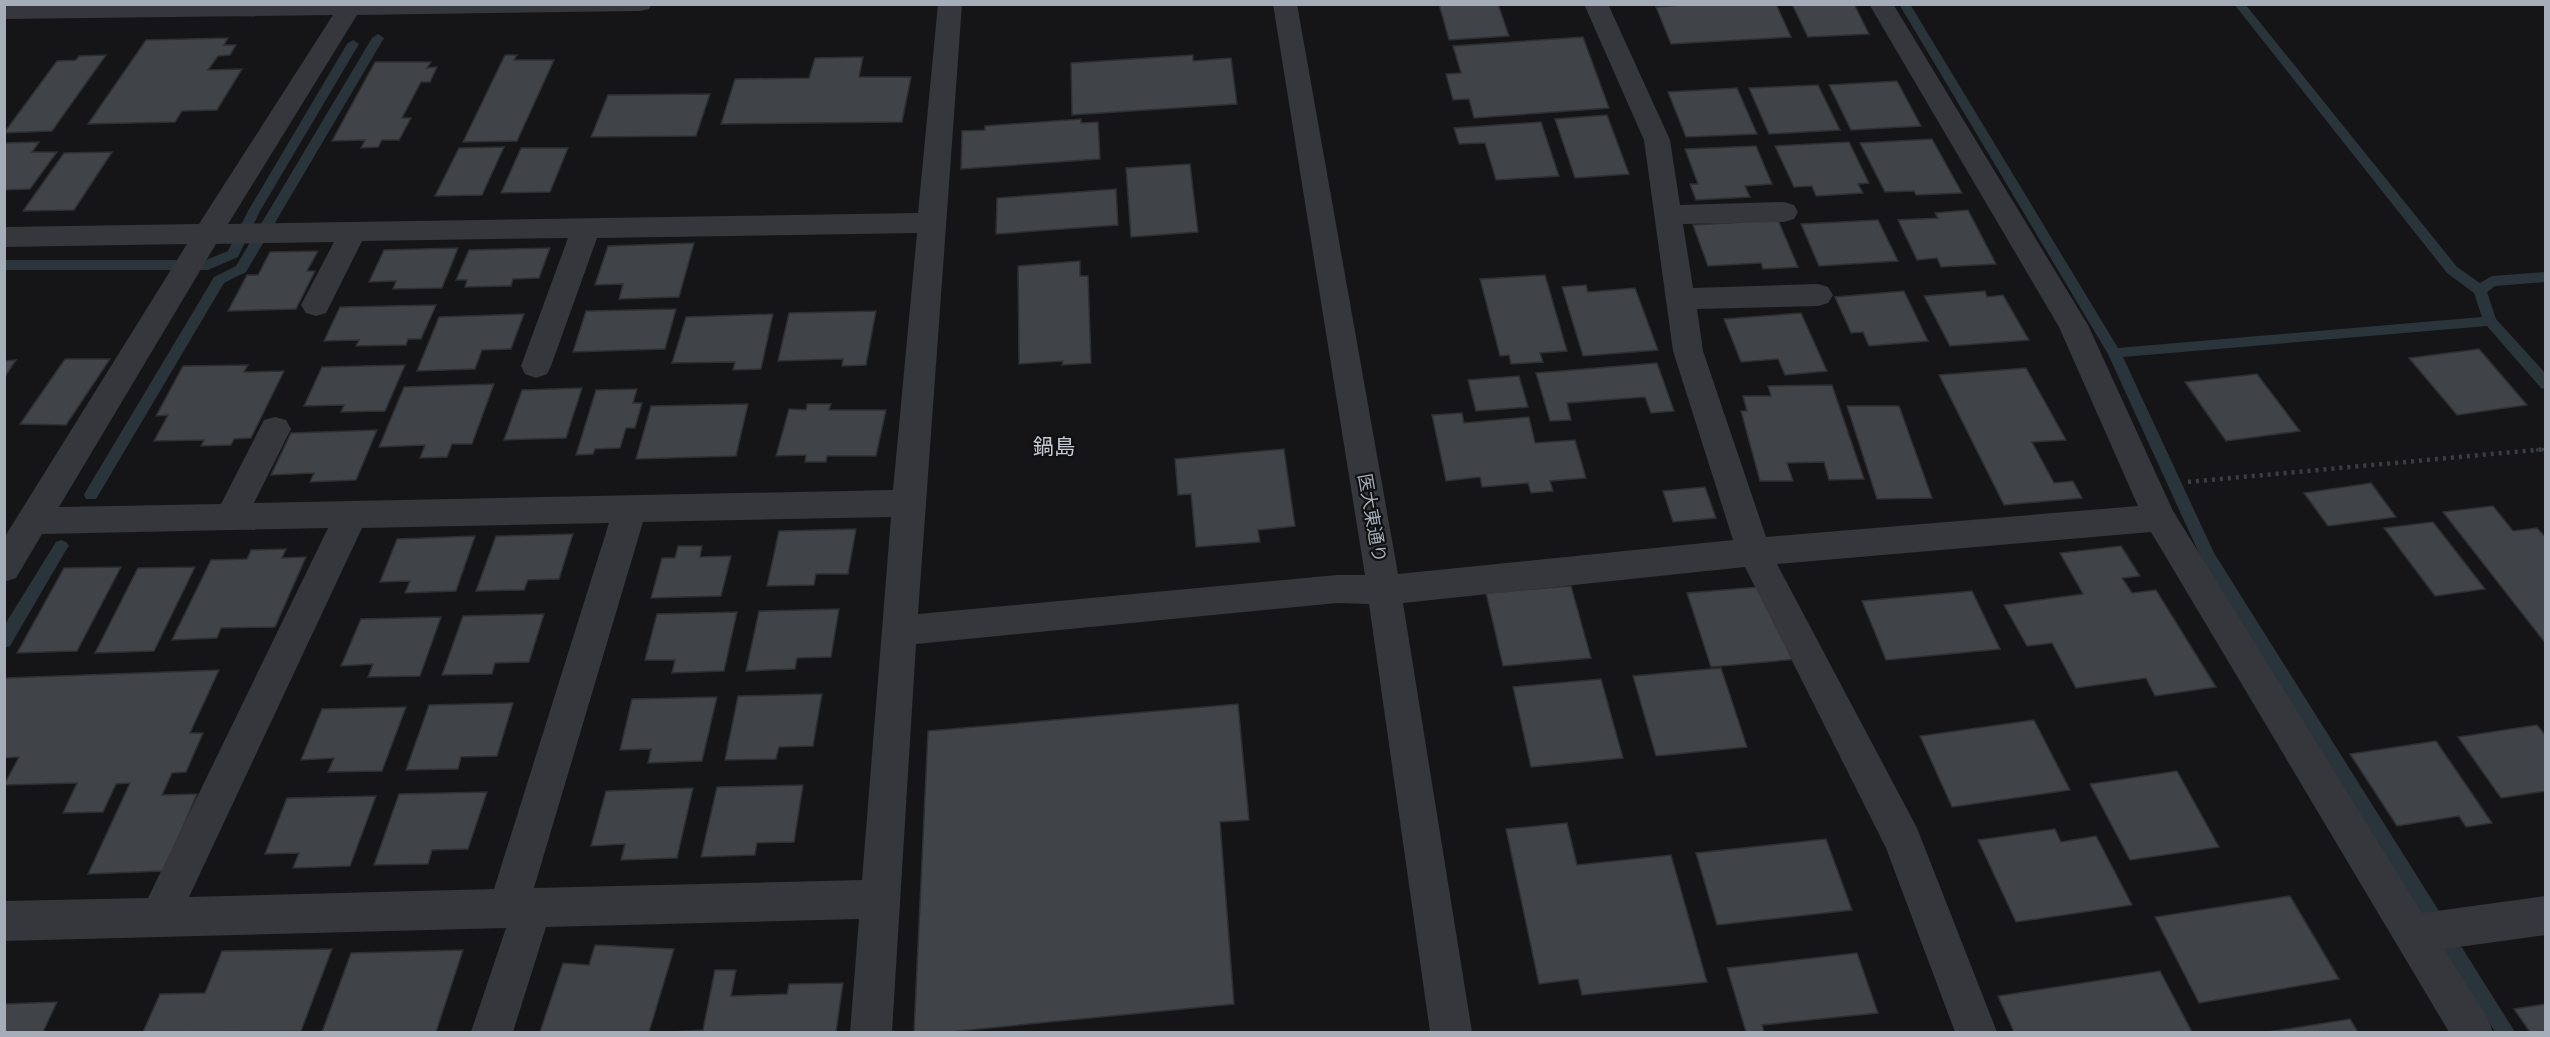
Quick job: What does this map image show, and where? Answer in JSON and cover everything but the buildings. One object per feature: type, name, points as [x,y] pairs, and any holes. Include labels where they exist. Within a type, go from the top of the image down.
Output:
[{"type":"street","points":[[4,12],[640,4]]},
{"type":"street","points":[[871,1032],[898,631],[930,223],[950,4]]},
{"type":"street","name":"医大東通り","points":[[1285,4],[1384,590],[1451,1032]]},
{"type":"street","points":[[1596,4],[1657,140],[1688,351],[1754,552],[1903,841],[1976,1032]]},
{"type":"street","points":[[1881,4],[2073,326],[2160,519],[2418,933],[2472,1032]]},
{"type":"street","points":[[4,568],[181,279],[211,240],[351,6]]},
{"type":"street","points":[[1668,215],[1784,212]]},
{"type":"street","points":[[4,237],[211,240],[280,233],[930,223]]},
{"type":"street","points":[[536,366],[586,228]]},
{"type":"street","points":[[316,304],[353,232]]},
{"type":"street","points":[[1681,299],[1818,295]]},
{"type":"street","points":[[231,517],[274,429]]},
{"type":"street","points":[[33,521],[908,503]]},
{"type":"street","points":[[492,1032],[520,908],[630,509]]},
{"type":"street","points":[[159,917],[352,514]]},
{"type":"street","points":[[898,631],[1337,589],[1384,590],[1754,552],[2160,519]]},
{"type":"street","points":[[4,921],[880,899]]},
{"type":"street","points":[[2418,933],[2546,915]]},
{"type":"path","points":[[2196,480],[2546,449]]},
{"type":"waterway","points":[[1904,4],[2114,353]]},
{"type":"waterway","points":[[2239,4],[2452,270],[2480,290]]},
{"type":"waterway","points":[[91,495],[219,280],[241,269],[378,38]]},
{"type":"waterway","points":[[4,265],[208,265],[233,254],[254,211],[353,44]]},
{"type":"waterway","points":[[2480,290],[2492,281],[2546,277]]},
{"type":"waterway","points":[[2480,290],[2490,321]]},
{"type":"waterway","points":[[2114,353],[2490,321]]},
{"type":"waterway","points":[[2490,321],[2546,384]]},
{"type":"waterway","points":[[2114,353],[2208,557],[2506,1032]]},
{"type":"waterway","points":[[4,641],[61,546]]},
{"type":"district","name":"鍋島","points":[[1054,447]]}]
